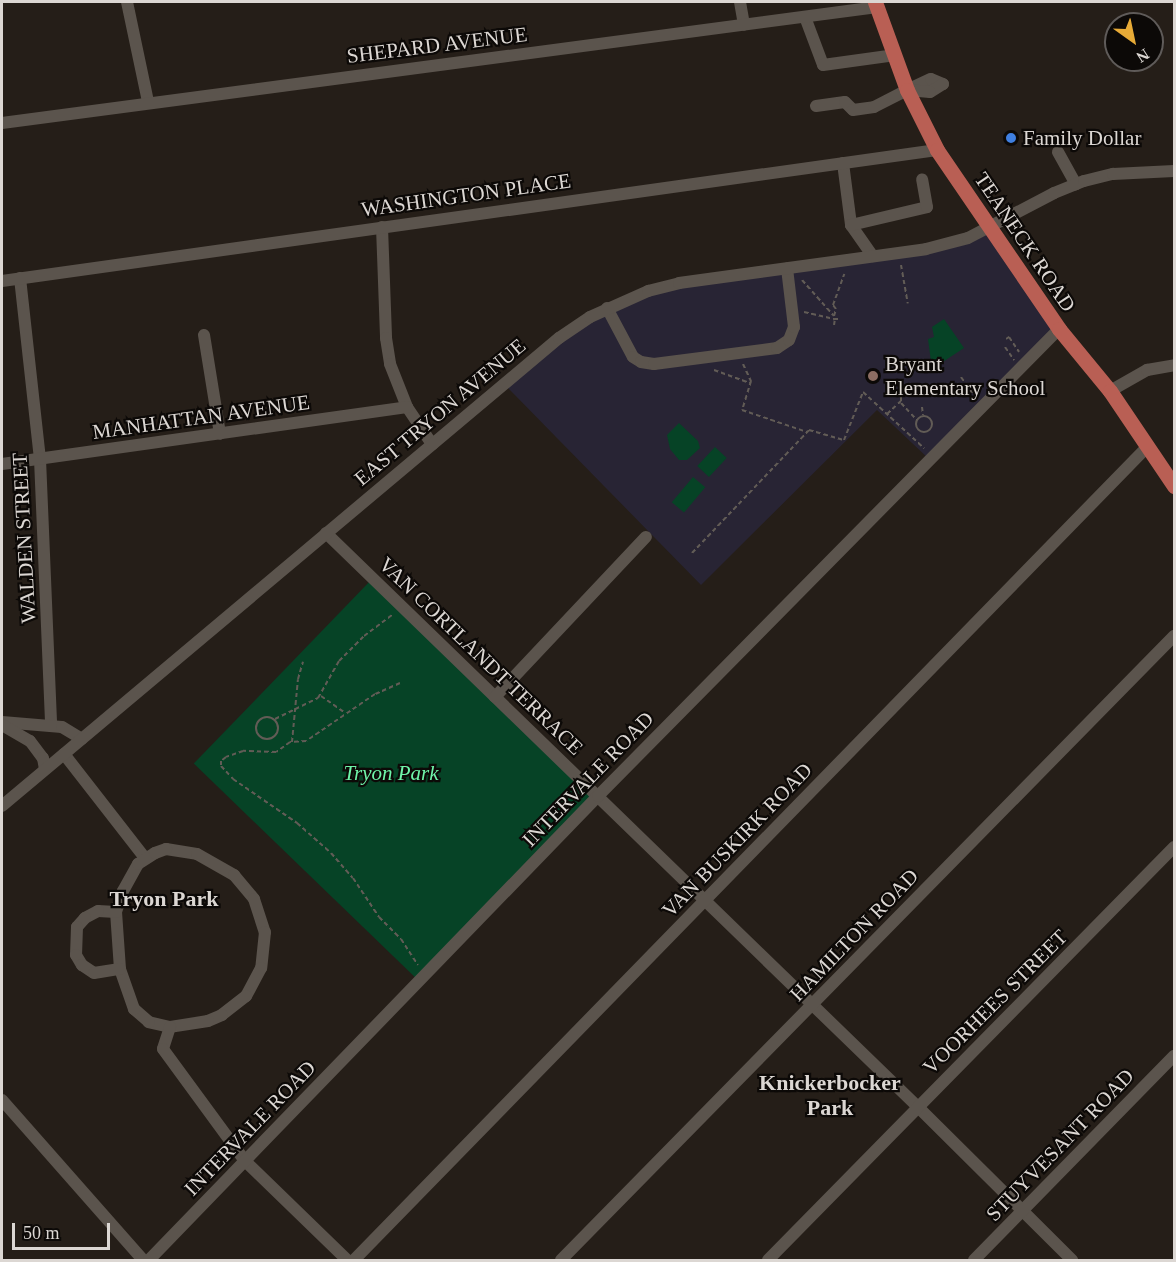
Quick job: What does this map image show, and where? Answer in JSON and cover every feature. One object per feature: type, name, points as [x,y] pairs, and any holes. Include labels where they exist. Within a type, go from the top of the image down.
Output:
[{"type":"main road","name":"TEANECK ROAD","points":[[876,4],[907,90],[937,150],[1059,329],[1110,391],[1174,486]]},
{"type":"street","points":[[127,2],[148,102]]},
{"type":"street","points":[[740,2],[744,25]]},
{"type":"street","name":"SHEPARD AVENUE","points":[[2,123],[805,17],[876,4]]},
{"type":"street","points":[[805,17],[823,65],[895,55]]},
{"type":"street","points":[[816,106],[845,102],[853,110],[874,107],[907,90]]},
{"type":"street","name":"WASHINGTON PLACE","points":[[2,281],[381,226],[937,150]]},
{"type":"street","points":[[1058,152],[1076,184]]},
{"type":"street","points":[[843,163],[851,225],[873,256]]},
{"type":"street","name":"EAST TRYON AVENUE","points":[[2,806],[559,338],[607,308],[648,291],[679,283],[926,249],[968,238],[1076,184],[1113,174],[1174,171]]},
{"type":"street","points":[[851,225],[927,207],[921,179]]},
{"type":"street","points":[[381,226],[386,338],[390,364],[407,407],[432,444]]},
{"type":"street","points":[[607,308],[633,357],[640,362],[654,364],[777,348],[786,343],[794,332],[789,268]]},
{"type":"street","name":"WALDEN STREET","points":[[20,278],[40,459],[51,726]]},
{"type":"street","name":"INTERVALE ROAD","points":[[149,1260],[597,796],[1059,329]]},
{"type":"street","points":[[204,335],[220,434]]},
{"type":"street","points":[[1110,391],[1147,370],[1174,365]]},
{"type":"street","name":"MANHATTAN AVENUE","points":[[2,464],[407,407]]},
{"type":"street","name":"VAN BUSKIRK ROAD","points":[[354,1260],[1148,446]]},
{"type":"street","name":"VAN CORTLANDT TERRACE","points":[[326,533],[919,1107],[1072,1260]]},
{"type":"street","points":[[495,697],[646,537]]},
{"type":"street","name":"HAMILTON ROAD","points":[[561,1260],[1174,636]]},
{"type":"street","points":[[2,724],[62,727],[82,739]]},
{"type":"street","points":[[2,724],[30,741],[43,758],[45,769]]},
{"type":"street","points":[[64,754],[145,858]]},
{"type":"street","name":"VOORHEES STREET","points":[[768,1260],[1174,847]]},
{"type":"street","points":[[166,849],[179,849],[215,861],[244,885],[261,914],[265,932],[261,968],[246,996],[222,1015],[170,1028],[149,1022],[134,1009],[120,969],[116,912],[131,874],[145,858],[166,849]]},
{"type":"street","points":[[116,912],[98,911],[85,918],[77,927],[76,955],[82,965],[94,973],[120,969]]},
{"type":"street","points":[[170,1028],[163,1049],[245,1161],[347,1260]]},
{"type":"street","name":"STUYVESANT ROAD","points":[[974,1260],[1174,1056]]},
{"type":"street","points":[[2,1100],[143,1260]]},
{"type":"path","points":[[899,253],[908,303]]},
{"type":"path","points":[[834,325],[836,309],[833,305],[849,260]]},
{"type":"path","points":[[789,268],[836,318]]},
{"type":"path","points":[[792,312],[812,312],[836,318]]},
{"type":"path","points":[[1006,339],[1009,337],[1020,352],[1013,359]]},
{"type":"path","points":[[738,353],[750,384],[742,410],[807,432],[809,430],[844,440],[863,392],[933,456]]},
{"type":"path","points":[[707,368],[750,384]]},
{"type":"path","points":[[961,377],[982,406]]},
{"type":"path","points":[[887,414],[900,402],[901,392]]},
{"type":"path","points":[[900,402],[917,420],[920,430],[930,429],[932,420],[923,415]]},
{"type":"path","points":[[922,407],[923,415]]},
{"type":"path","points":[[917,420],[923,415]]},
{"type":"path","points":[[692,553],[807,432]]},
{"type":"path","points":[[275,719],[279,725],[277,733],[272,738],[261,737],[256,728],[258,721],[267,716],[275,719],[320,696],[339,661],[401,606]]},
{"type":"path","points":[[292,742],[298,679],[303,662]]},
{"type":"path","points":[[400,683],[375,694],[306,741],[292,742],[276,752],[251,750],[230,755],[221,761],[221,766],[233,779],[262,802],[297,823],[331,853],[354,880],[381,921],[401,939],[426,974]]},
{"type":"path","points":[[320,696],[345,713]]},
{"type":"shaded area","points":[[991,227],[1059,329],[930,460],[877,410],[701,585],[504,384],[559,338],[648,291],[926,249]]},
{"type":"green space","points":[[944,319],[964,348],[932,369],[928,339],[934,337],[932,327]]},
{"type":"green space","points":[[679,423],[698,441],[700,448],[687,460],[679,460],[670,449],[667,435]]},
{"type":"green space","points":[[715,447],[727,458],[709,477],[697,466]]},
{"type":"green space","points":[[693,477],[705,487],[684,513],[672,502]]},
{"type":"green space","name":"Tryon Park","points":[[373,578],[598,795],[419,981],[194,764]]},
{"type":"place","name":"Family Dollar","points":[[1011,138]]},
{"type":"place","name":"Bryant Elementary School","points":[[873,376]]},
{"type":"district","name":"Tryon Park","points":[[164,899]]},
{"type":"district","name":"Knickerbocker Park","points":[[830,1094]]}]
